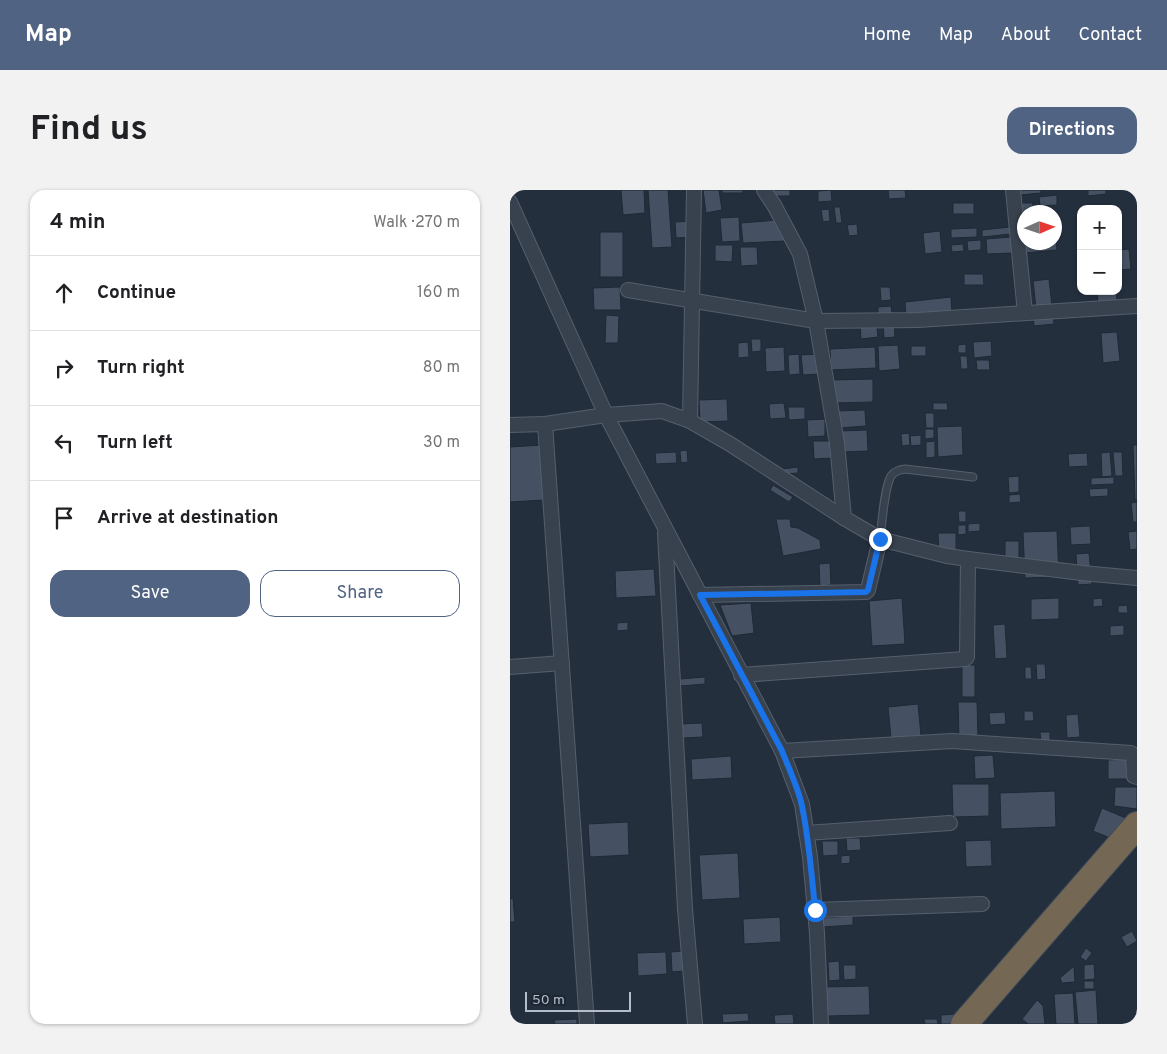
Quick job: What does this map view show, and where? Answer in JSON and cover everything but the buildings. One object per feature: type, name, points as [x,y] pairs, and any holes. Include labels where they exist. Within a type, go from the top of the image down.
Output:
[{"type":"highway","points":[[964,1024],[1137,826]]},
{"type":"street","points":[[690,421],[694,190]]},
{"type":"street","points":[[764,190],[800,254],[816,321],[837,443],[844,518]]},
{"type":"street","points":[[1013,190],[1025,313]]},
{"type":"street","points":[[510,202],[606,414],[782,751],[802,804],[810,857],[815,910],[821,1024]]},
{"type":"street","points":[[628,290],[816,321],[918,320],[1137,306]]},
{"type":"street","points":[[510,425],[546,424],[606,414],[662,411],[690,421],[730,444],[844,518],[880,539],[948,556],[1137,578]]},
{"type":"street","points":[[546,424],[588,1024]]},
{"type":"street","points":[[665,529],[685,909],[695,1024]]},
{"type":"street","points":[[700,595],[866,592],[880,539]]},
{"type":"street","points":[[741,675],[965,659],[967,657],[968,559]]},
{"type":"street","points":[[510,667],[562,663]]},
{"type":"street","points":[[782,751],[952,741],[1131,753],[1133,755],[1134,776],[1137,777]]},
{"type":"street","points":[[806,832],[950,823]]},
{"type":"street","points":[[815,910],[982,904]]},
{"type":"lane","points":[[880,539],[887,488],[891,477],[896,471],[905,469],[973,477]]},
{"type":"route","points":[[815,910],[802,804],[782,751],[700,595],[866,592],[880,539]]}]
